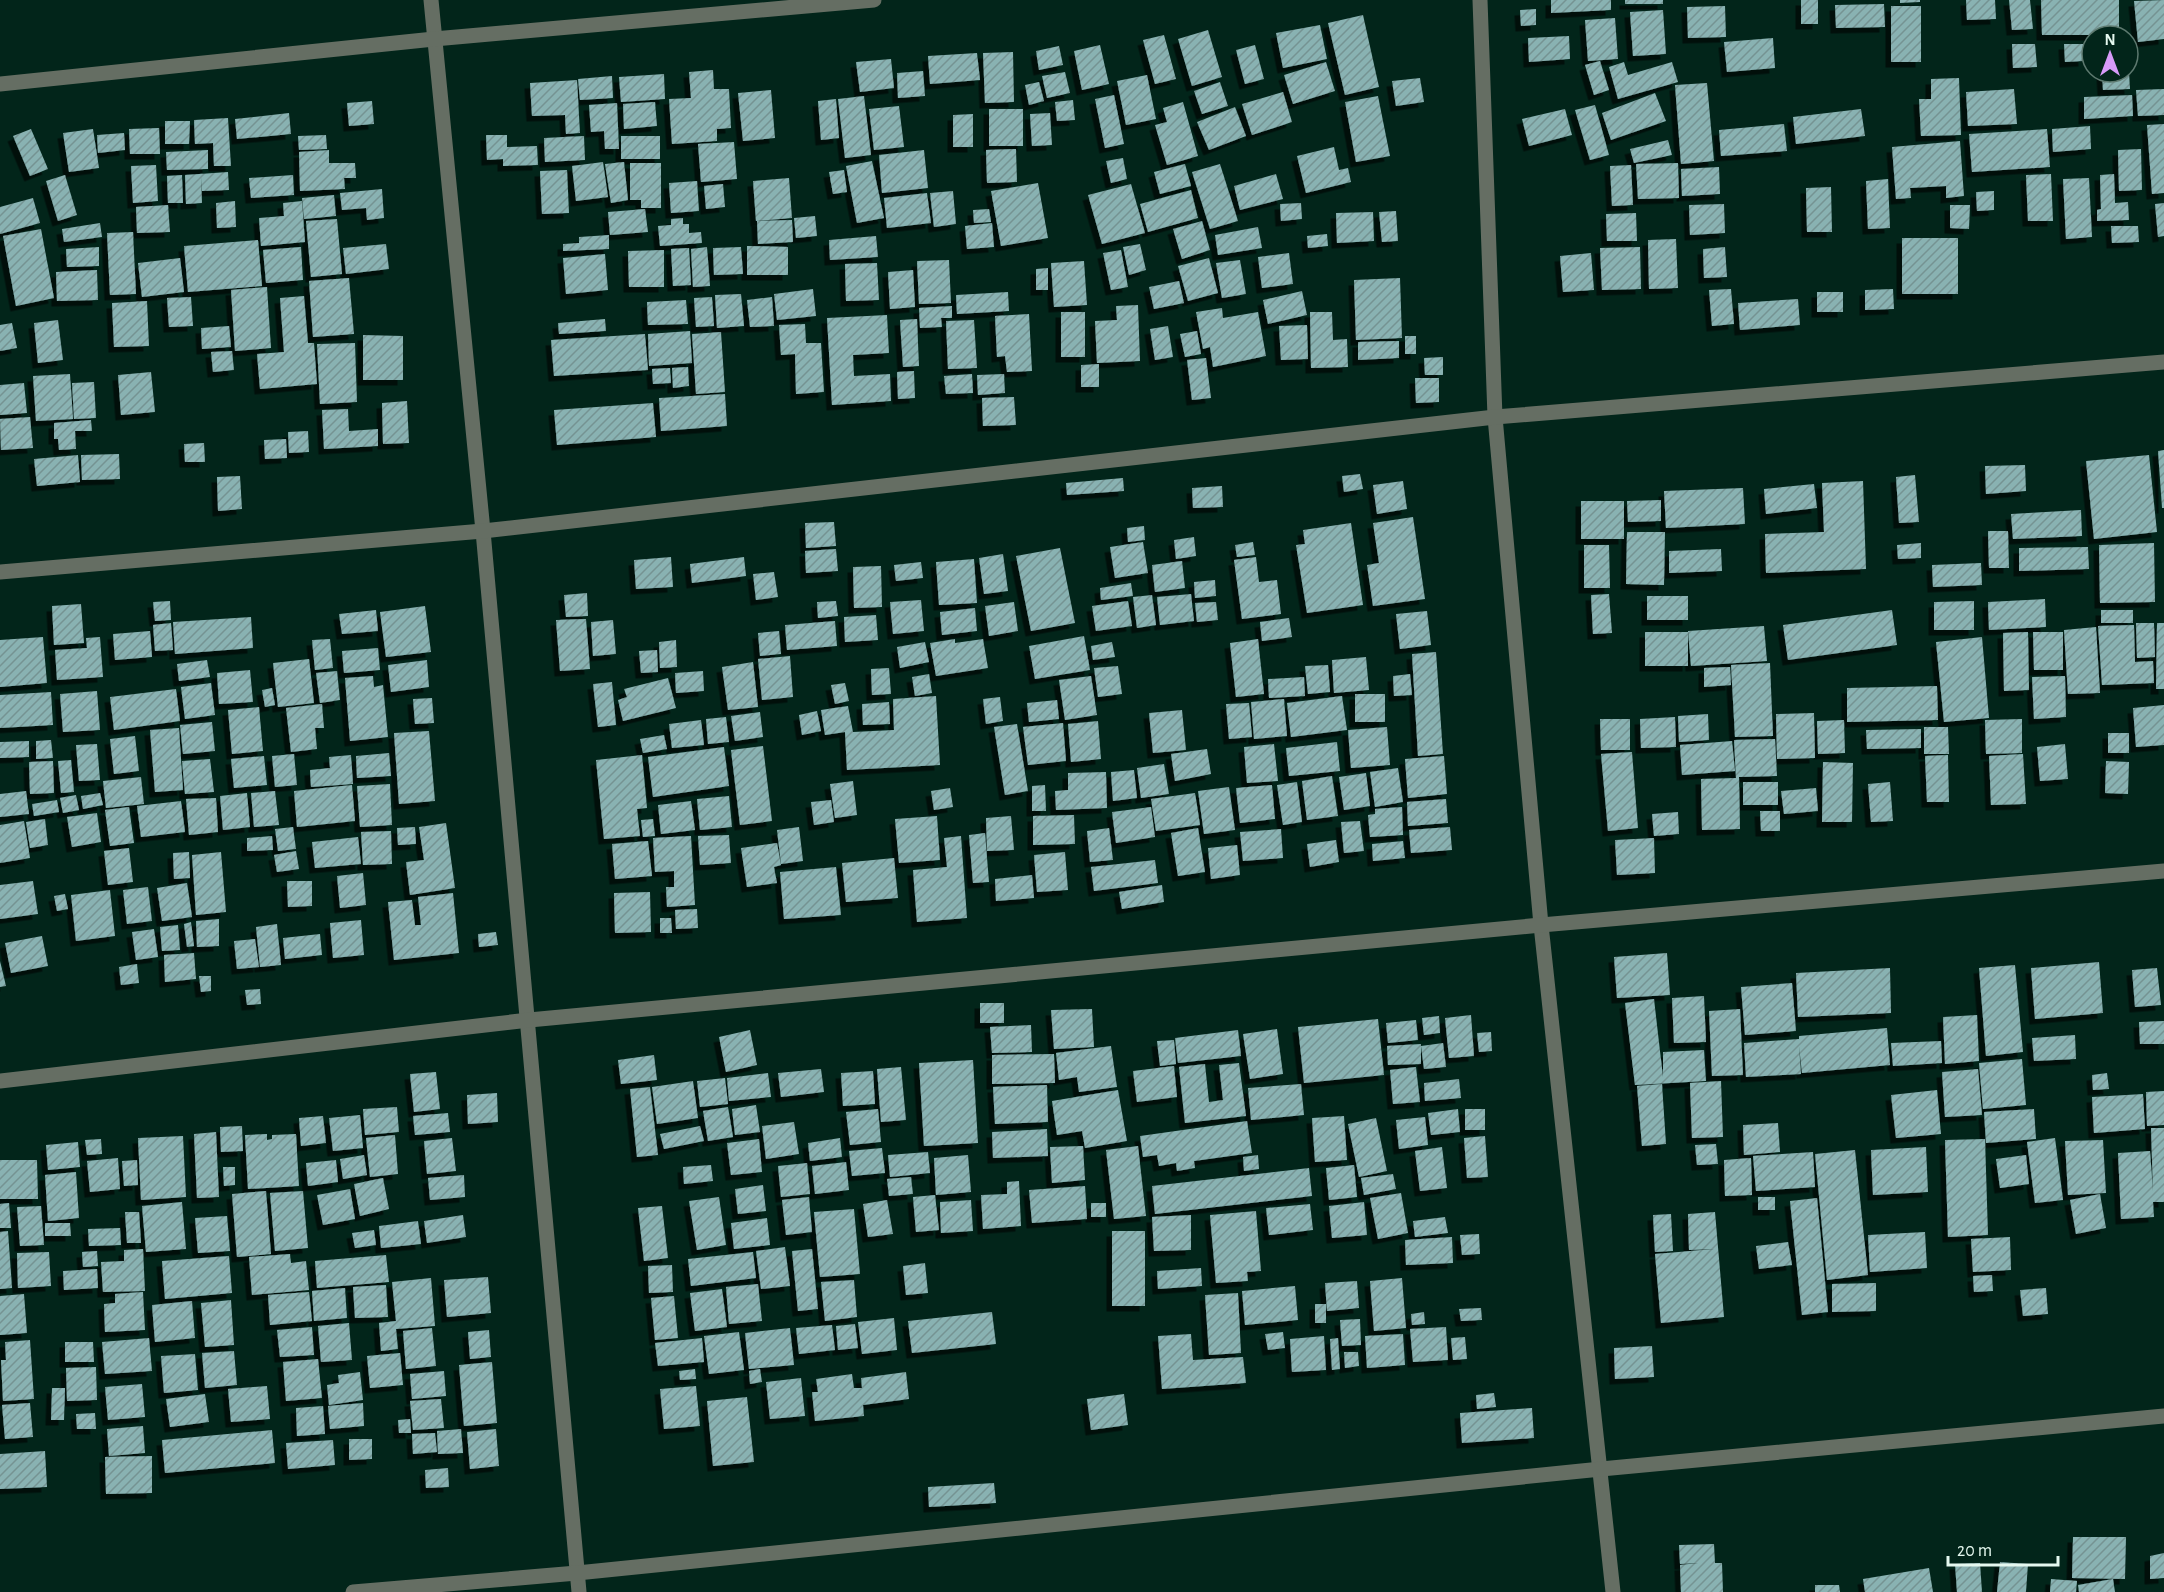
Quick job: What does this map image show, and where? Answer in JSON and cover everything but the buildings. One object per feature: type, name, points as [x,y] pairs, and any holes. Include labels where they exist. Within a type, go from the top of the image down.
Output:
[{"type":"street","points":[[431,0],[529,1020],[579,1592]]},
{"type":"street","points":[[0,84],[434,39],[874,0]]},
{"type":"street","points":[[1480,0],[1495,417],[1541,925],[1613,1592]]},
{"type":"street","points":[[0,572],[483,531],[1495,417],[2164,362]]},
{"type":"street","points":[[0,1081],[529,1020],[1541,925],[2164,871]]},
{"type":"street","points":[[353,1592],[577,1573],[1601,1469],[2164,1416]]}]
